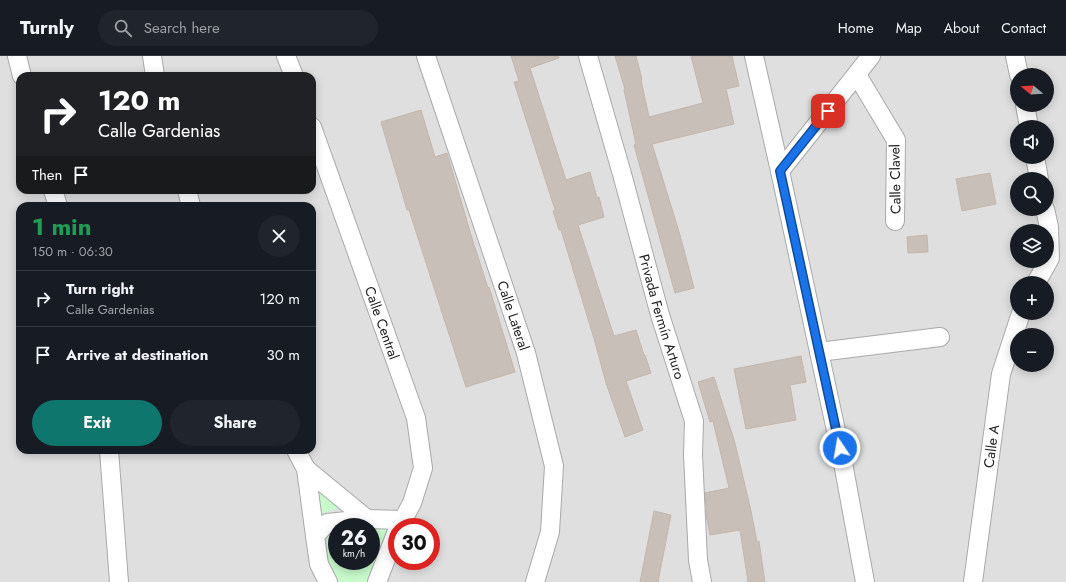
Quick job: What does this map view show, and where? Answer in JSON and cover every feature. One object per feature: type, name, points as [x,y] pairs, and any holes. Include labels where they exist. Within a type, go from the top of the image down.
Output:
[{"type":"street","points":[[16,56],[21,72]]},
{"type":"street","points":[[152,56],[154,72]]},
{"type":"street","points":[[286,56],[292,72]]},
{"type":"street","name":"Calle Lateral","points":[[426,56],[526,353],[554,466],[550,532],[535,582]]},
{"type":"street","name":"Privada Fermín Arturo","points":[[588,56],[660,315],[694,421],[693,455],[698,553],[702,582]]},
{"type":"street","points":[[754,56],[843,463],[865,582]]},
{"type":"street","points":[[780,171],[871,56]]},
{"type":"street","points":[[1016,56],[1018,68]]},
{"type":"street","name":"Calle Clavel","points":[[856,75],[896,140],[895,221]]},
{"type":"street","name":"Calle Central","points":[[316,138],[416,418],[423,468],[412,503],[404,518]]},
{"type":"street","points":[[1040,276],[1050,258],[1049,227],[1047,216]]},
{"type":"street","name":"Calle A","points":[[973,582],[1001,374],[1019,320]]},
{"type":"street","points":[[819,352],[940,337]]},
{"type":"street","points":[[109,454],[119,582]]},
{"type":"street","points":[[298,454],[306,469],[319,564],[328,582]]},
{"type":"street","points":[[306,469],[366,518]]},
{"type":"street","points":[[315,536],[328,523]]},
{"type":"street","name":"Calle Central","points":[[377,582],[388,554]]},
{"type":"shaded area","points":[[0,56],[1066,56],[1066,582],[0,582]]},
{"type":"green space","points":[[312,477],[343,507],[320,514]]},
{"type":"green space","points":[[380,528],[387,528],[380,549]]},
{"type":"green space","points":[[328,535],[328,565],[325,559]]},
{"type":"green space","points":[[330,570],[373,570],[369,582],[336,582]]},
{"type":"building","points":[[511,56],[558,56],[559,58],[530,68],[566,180],[590,172],[597,198],[599,197],[604,217],[578,225],[614,336],[636,330],[651,373],[626,381],[643,430],[625,437],[606,383],[561,230],[559,230],[553,211],[555,210],[514,82],[519,81]]},
{"type":"building","points":[[615,56],[636,56],[649,117],[703,103],[691,56],[732,56],[739,86],[726,89],[734,124],[652,144],[680,235],[694,288],[675,293],[634,145],[636,144],[625,89]]},
{"type":"building","points":[[421,110],[435,157],[447,153],[471,235],[488,288],[489,287],[515,372],[466,387],[409,210],[407,210],[381,122]]},
{"type":"building","points":[[990,173],[996,204],[962,211],[956,179]]},
{"type":"building","points":[[927,235],[928,252],[908,253],[907,237]]},
{"type":"building","points":[[801,356],[806,382],[790,385],[796,420],[746,429],[734,369]]},
{"type":"building","points":[[714,377],[735,443],[757,542],[759,541],[765,582],[748,582],[740,530],[710,535],[705,493],[729,488],[713,421],[710,422],[698,382]]},
{"type":"building","points":[[654,511],[671,515],[658,582],[640,582]]},
{"type":"route","points":[[828,111],[780,171],[840,448]]}]
